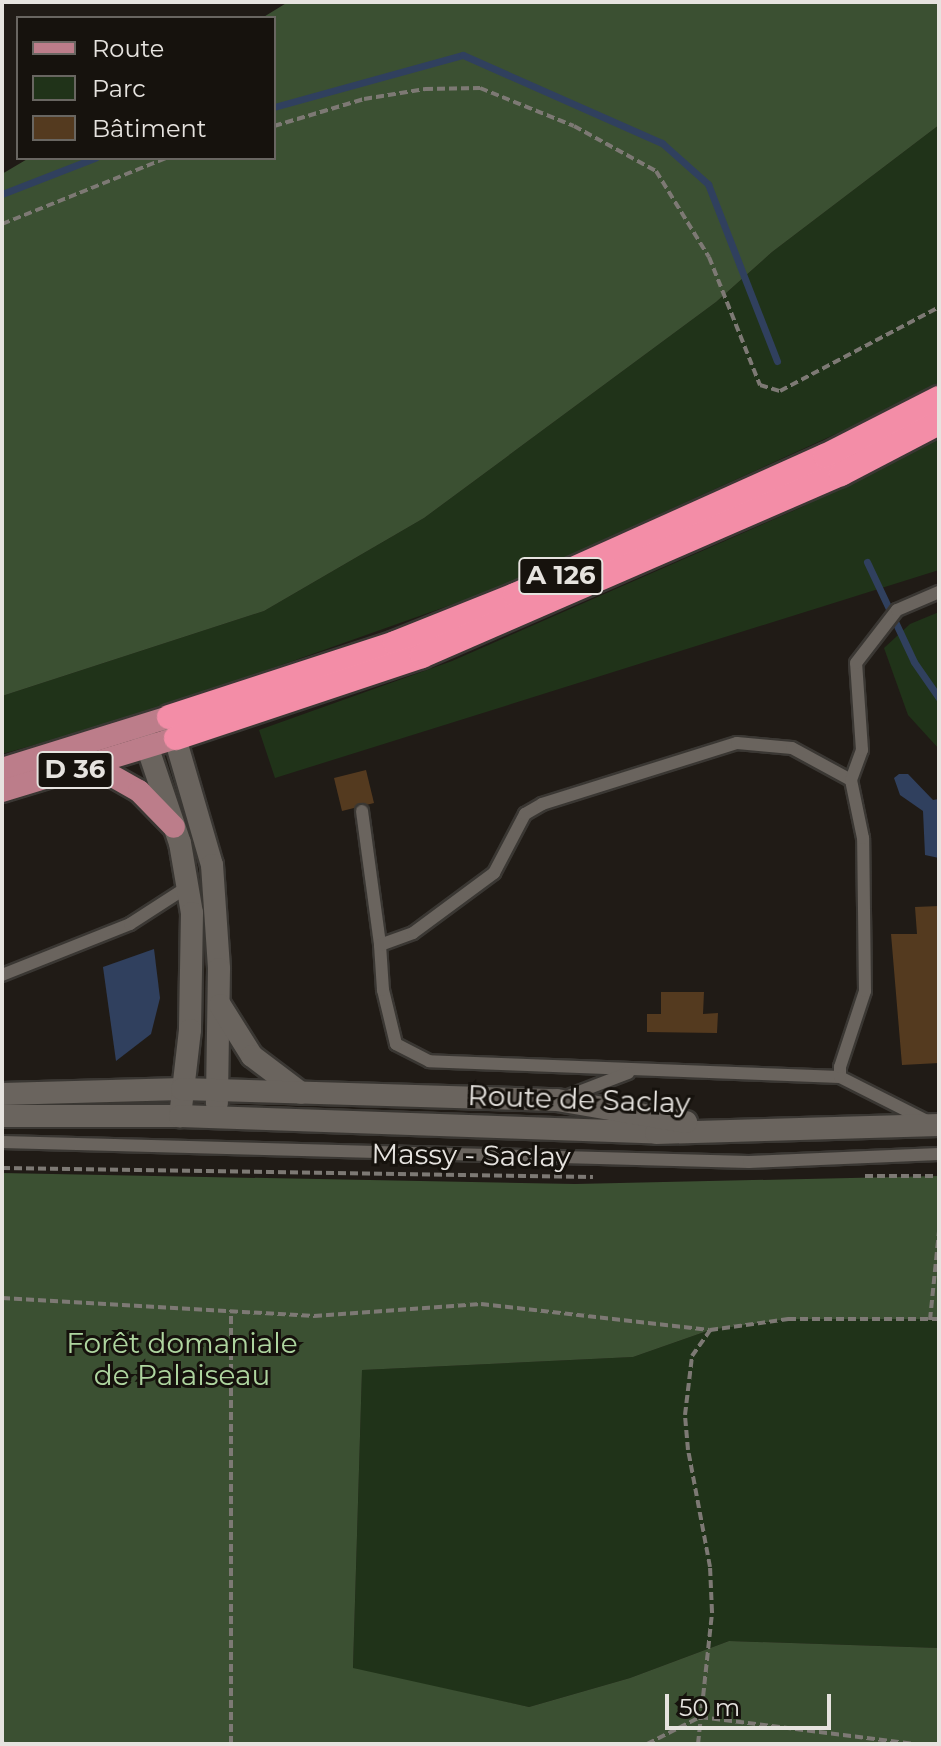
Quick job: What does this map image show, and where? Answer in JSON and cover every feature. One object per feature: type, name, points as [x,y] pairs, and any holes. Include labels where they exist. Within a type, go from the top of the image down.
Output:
[{"type":"highway","name":"A 126","points":[[172,727],[515,595],[825,456],[939,398]]},
{"type":"highway","name":"A 126","points":[[172,727],[422,656],[841,474],[939,423]]},
{"type":"main road","name":"D 36","points":[[2,769],[144,737],[172,727]]},
{"type":"main road","points":[[172,727],[212,865],[219,1004],[216,1117]]},
{"type":"main road","name":"D 36","points":[[2,791],[93,765],[144,737]]},
{"type":"main road","name":"D 36","points":[[144,737],[174,827],[189,886],[190,1030],[180,1116]]},
{"type":"main road","points":[[93,765],[139,791],[174,827]]},
{"type":"main road","points":[[219,1004],[252,1056],[302,1094]]},
{"type":"main road","points":[[2,1094],[218,1089],[557,1100],[750,1133]]},
{"type":"main road","name":"Route de Saclay","points":[[2,1116],[180,1116],[750,1133],[938,1126]]},
{"type":"lane","points":[[840,1077],[865,991],[863,838],[851,780],[862,750],[856,663],[897,610],[939,592]]},
{"type":"lane","points":[[380,945],[413,933],[494,873],[525,814],[542,804],[737,743],[792,748],[851,780]]},
{"type":"lane","points":[[362,811],[383,990],[396,1044],[429,1061],[840,1077],[938,1126]]},
{"type":"lane","points":[[2,975],[130,924],[189,886]]},
{"type":"lane","points":[[557,1100],[634,1071]]},
{"type":"lane","points":[[2,1142],[749,1162],[939,1154]]},
{"type":"path","points":[[276,125],[364,99],[425,89],[480,88],[574,126],[656,171],[709,257],[760,385],[780,391],[939,307]]},
{"type":"path","points":[[2,224],[161,160]]},
{"type":"path","name":"Massy - Saclay","points":[[2,1168],[600,1177]]},
{"type":"path","points":[[860,1176],[939,1176]]},
{"type":"path","points":[[930,1320],[939,1231]]},
{"type":"path","points":[[2,1298],[314,1316],[481,1304],[710,1330],[788,1319],[939,1319]]},
{"type":"path","points":[[231,1310],[231,1744]]},
{"type":"path","points":[[698,1744],[712,1612],[685,1415],[692,1356],[710,1330]]},
{"type":"path","points":[[647,1744],[700,1717],[914,1744]]},
{"type":"green space","points":[[288,2],[939,2],[939,125],[772,252],[716,302],[424,518],[264,611],[2,696],[2,174],[26,160],[276,160],[276,16],[265,16]]},
{"type":"green space","points":[[939,125],[939,387],[493,590],[138,716],[2,754],[2,696],[264,611],[424,518],[716,302],[772,252]]},
{"type":"green space","points":[[939,434],[939,570],[275,778],[259,730],[452,661],[802,507]]},
{"type":"green space","points":[[939,612],[939,749],[908,715],[884,648],[910,624]]},
{"type":"green space","name":"Forêt domaniale de Palaiseau","points":[[2,1173],[575,1184],[939,1176],[939,1319],[788,1319],[710,1330],[633,1357],[362,1370],[353,1668],[529,1707],[630,1678],[729,1641],[939,1648],[939,1744],[2,1744]]},
{"type":"green space","points":[[788,1319],[939,1319],[939,1648],[729,1641],[630,1678],[529,1707],[353,1669],[362,1370],[633,1357],[710,1330]]},
{"type":"water","points":[[899,774],[908,774],[933,800],[939,799],[939,858],[925,855],[923,811],[900,795],[894,778]]},
{"type":"water","points":[[154,949],[160,998],[151,1034],[116,1061],[103,967]]},
{"type":"building","points":[[366,770],[374,803],[342,811],[334,778]]},
{"type":"building","points":[[939,906],[939,1063],[902,1065],[891,934],[917,934],[915,907]]},
{"type":"building","points":[[661,992],[704,992],[703,1014],[718,1013],[717,1033],[647,1032],[647,1014],[661,1014]]},
{"type":"waterway","points":[[276,106],[463,55],[662,143],[708,184],[777,361]]},
{"type":"waterway","points":[[2,194],[90,160]]},
{"type":"waterway","points":[[867,562],[914,662],[939,698]]}]
